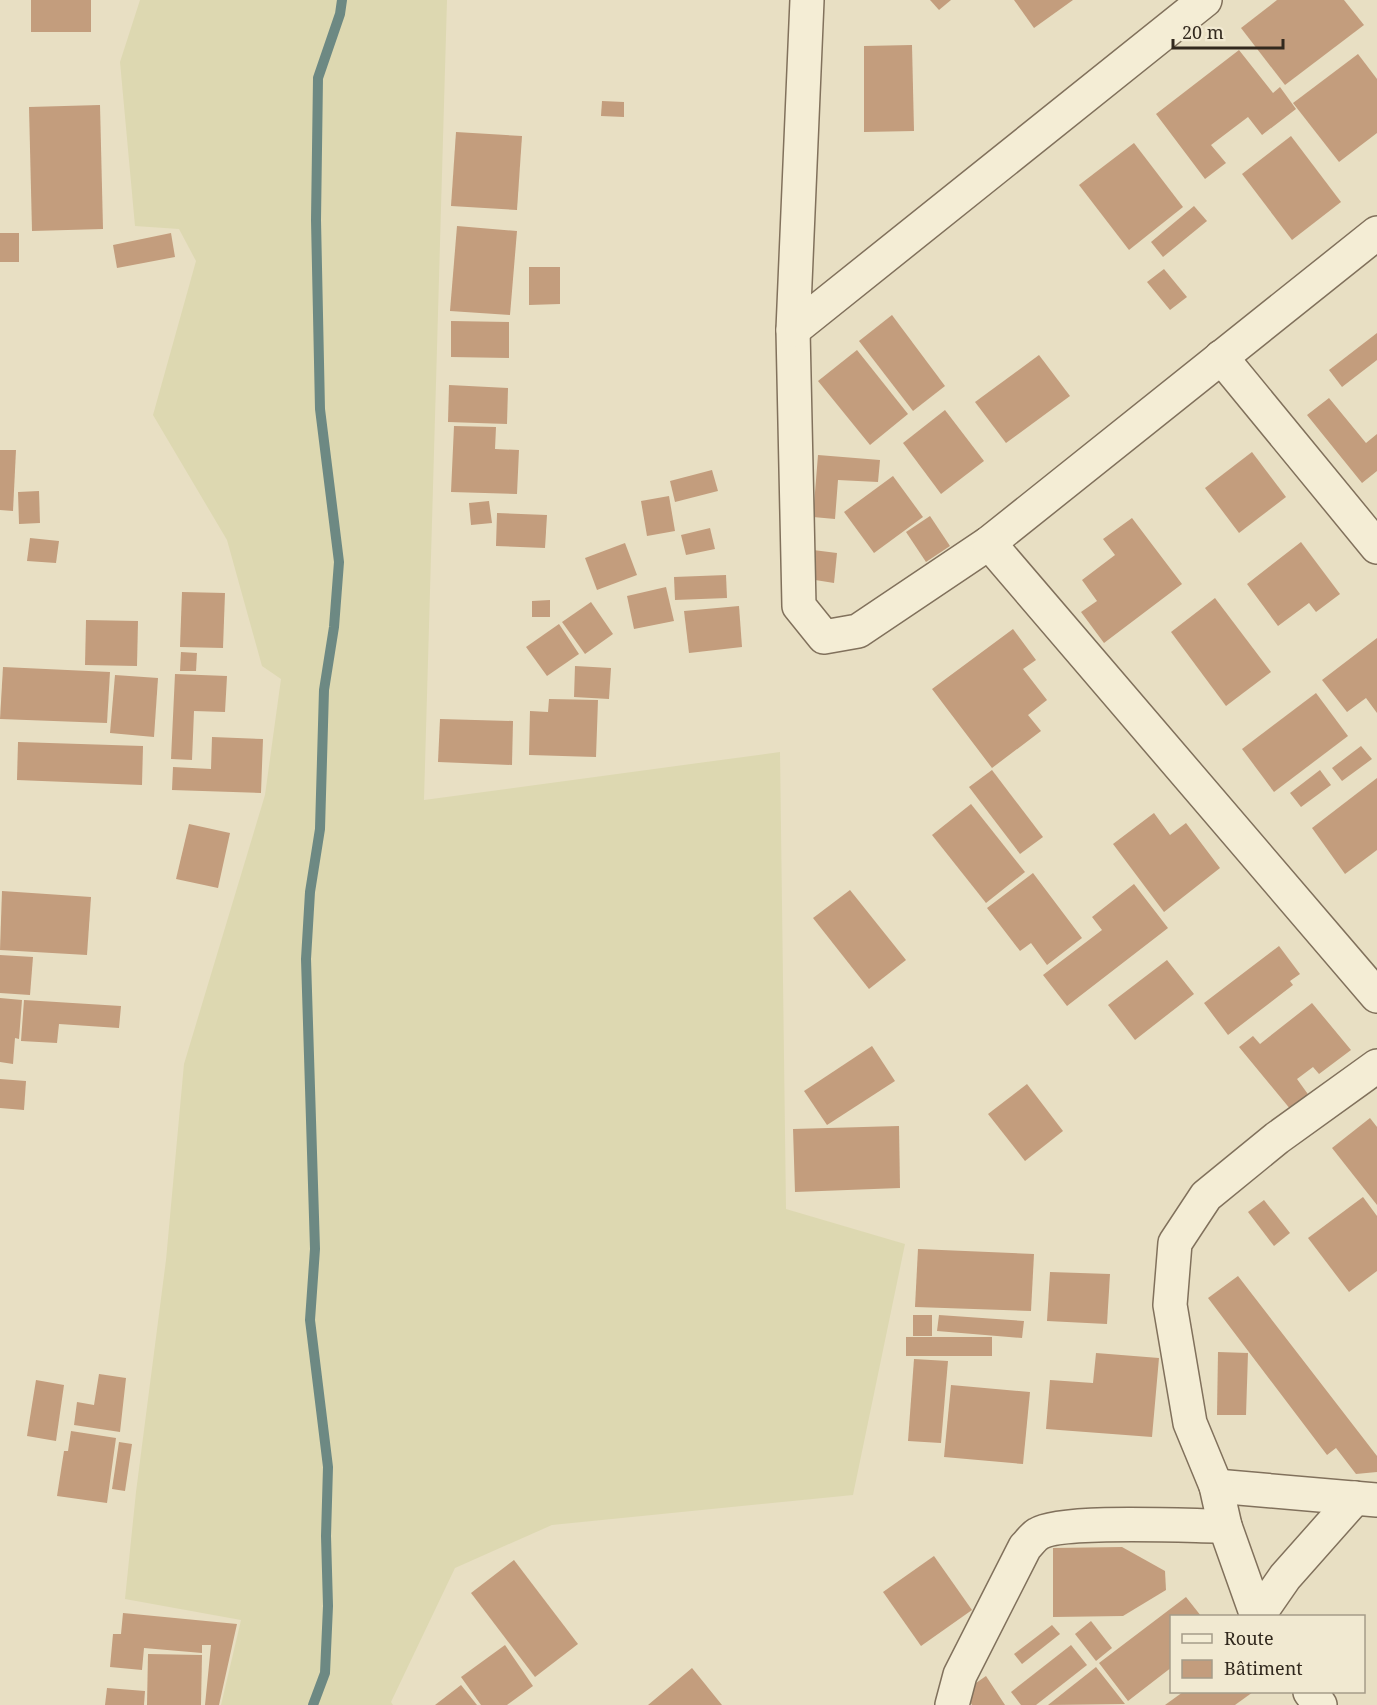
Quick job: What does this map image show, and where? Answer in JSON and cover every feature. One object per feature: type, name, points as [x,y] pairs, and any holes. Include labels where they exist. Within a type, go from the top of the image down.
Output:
[{"type":"street","points":[[807,0],[793,330],[799,606],[824,637],[858,631],[989,543],[1377,233]]},
{"type":"street","points":[[793,330],[1205,0]]},
{"type":"street","points":[[1221,357],[1377,547]]},
{"type":"street","points":[[989,543],[1377,996]]},
{"type":"street","points":[[1257,1615],[1225,1526],[1216,1486],[1190,1423],[1170,1305],[1176,1243],[1206,1196],[1277,1138],[1377,1066]]},
{"type":"street","points":[[1216,1486],[1366,1499]]},
{"type":"street","points":[[1259,1615],[1285,1577],[1366,1499]]},
{"type":"street","points":[[952,1705],[960,1676],[1025,1547],[1038,1534],[1053,1529],[1083,1526],[1225,1526]]},
{"type":"street","points":[[1311,1693],[1320,1705]]},
{"type":"shaded area","points":[[140,0],[447,0],[424,800],[780,752],[786,1209],[905,1244],[853,1495],[552,1525],[455,1568],[391,1702],[393,1705],[221,1705],[241,1620],[125,1599],[136,1492],[166,1260],[184,1064],[265,795],[281,679],[262,666],[227,540],[153,415],[196,261],[179,229],[135,226],[120,62]]},
{"type":"building","points":[[31,0],[91,0],[91,32],[31,32]]},
{"type":"building","points":[[930,0],[951,0],[939,10]]},
{"type":"building","points":[[1014,0],[1073,0],[1034,28]]},
{"type":"building","points":[[1277,0],[1344,0],[1364,25],[1285,85],[1241,28]]},
{"type":"building","points":[[912,45],[914,131],[864,132],[864,46]]},
{"type":"building","points":[[1239,50],[1273,93],[1280,87],[1296,109],[1262,135],[1248,117],[1211,145],[1226,163],[1205,179],[1156,114]]},
{"type":"building","points":[[1358,54],[1377,79],[1377,133],[1339,162],[1293,103]]},
{"type":"building","points":[[602,101],[624,102],[624,117],[601,116]]},
{"type":"building","points":[[100,105],[103,229],[32,231],[29,107]]},
{"type":"building","points":[[456,132],[522,136],[517,210],[451,206]]},
{"type":"building","points":[[1291,136],[1341,202],[1292,240],[1242,174]]},
{"type":"building","points":[[1134,143],[1183,207],[1129,250],[1079,185]]},
{"type":"building","points":[[1194,206],[1207,221],[1163,257],[1151,242]]},
{"type":"building","points":[[457,226],[517,231],[510,315],[450,311]]},
{"type":"building","points":[[0,233],[19,233],[19,262],[0,262]]},
{"type":"building","points":[[171,233],[175,257],[117,268],[113,245]]},
{"type":"building","points":[[529,267],[560,267],[560,304],[529,305]]},
{"type":"building","points":[[1164,269],[1187,297],[1170,310],[1147,282]]},
{"type":"building","points":[[892,315],[945,386],[913,411],[859,341]]},
{"type":"building","points":[[451,321],[509,322],[509,358],[451,357]]},
{"type":"building","points":[[1377,333],[1377,360],[1342,387],[1329,370]]},
{"type":"building","points":[[857,350],[908,414],[870,445],[818,381]]},
{"type":"building","points":[[1039,355],[1070,396],[1006,443],[975,402]]},
{"type":"building","points":[[449,385],[508,388],[507,424],[448,422]]},
{"type":"building","points":[[1329,398],[1366,443],[1377,434],[1377,471],[1362,483],[1307,415]]},
{"type":"building","points":[[945,410],[984,461],[941,494],[903,443]]},
{"type":"building","points":[[454,426],[496,427],[495,449],[519,450],[517,494],[451,492]]},
{"type":"building","points":[[0,450],[16,450],[13,511],[0,510]]},
{"type":"building","points":[[1252,452],[1286,497],[1239,533],[1205,488]]},
{"type":"building","points":[[818,455],[880,460],[878,482],[838,480],[835,519],[813,517]]},
{"type":"building","points":[[712,470],[718,491],[675,502],[670,481]]},
{"type":"building","points":[[893,476],[923,517],[874,553],[844,512]]},
{"type":"building","points":[[39,491],[40,523],[19,524],[18,492]]},
{"type":"building","points":[[669,496],[675,531],[647,536],[641,501]]},
{"type":"building","points":[[489,501],[492,523],[471,525],[469,503]]},
{"type":"building","points":[[497,513],[547,515],[545,548],[496,546]]},
{"type":"building","points":[[930,516],[950,546],[926,562],[906,532]]},
{"type":"building","points":[[1132,518],[1182,584],[1104,643],[1081,612],[1097,601],[1082,580],[1115,555],[1103,539]]},
{"type":"building","points":[[710,528],[715,549],[686,555],[681,535]]},
{"type":"building","points":[[30,538],[59,541],[56,563],[27,561]]},
{"type":"building","points":[[1301,542],[1340,594],[1316,612],[1309,603],[1278,626],[1247,584]]},
{"type":"building","points":[[625,543],[637,575],[597,590],[585,558]]},
{"type":"building","points":[[813,550],[837,553],[834,583],[809,579]]},
{"type":"building","points":[[726,575],[727,598],[675,600],[674,577]]},
{"type":"building","points":[[666,587],[674,621],[634,629],[627,596]]},
{"type":"building","points":[[182,592],[225,593],[223,648],[180,647]]},
{"type":"building","points":[[1215,598],[1271,672],[1226,706],[1171,632]]},
{"type":"building","points":[[550,600],[550,617],[532,617],[532,601]]},
{"type":"building","points":[[591,602],[613,634],[585,654],[562,622]]},
{"type":"building","points":[[739,606],[742,647],[689,653],[684,611]]},
{"type":"building","points":[[86,620],[138,621],[137,666],[85,665]]},
{"type":"building","points":[[559,624],[579,654],[547,676],[526,647]]},
{"type":"building","points":[[1013,629],[1036,660],[1023,669],[1047,700],[1028,715],[1041,731],[992,768],[932,689]]},
{"type":"building","points":[[1377,638],[1377,713],[1366,698],[1347,712],[1322,680]]},
{"type":"building","points":[[181,652],[197,653],[196,671],[180,671]]},
{"type":"building","points":[[575,666],[611,668],[609,699],[574,697]]},
{"type":"building","points":[[3,667],[110,672],[107,723],[0,719]]},
{"type":"building","points":[[175,674],[227,676],[225,712],[194,711],[192,760],[171,759]]},
{"type":"building","points":[[115,675],[158,678],[154,737],[110,733]]},
{"type":"building","points":[[1316,693],[1348,736],[1274,792],[1242,749]]},
{"type":"building","points":[[549,699],[598,700],[596,757],[529,755],[530,711],[548,712]]},
{"type":"building","points":[[440,719],[513,721],[512,765],[438,762]]},
{"type":"building","points":[[212,737],[263,739],[261,793],[172,790],[173,767],[211,769]]},
{"type":"building","points":[[18,742],[143,746],[142,785],[17,780]]},
{"type":"building","points":[[1361,746],[1372,759],[1342,781],[1332,768]]},
{"type":"building","points":[[992,770],[1043,837],[1020,854],[969,787]]},
{"type":"building","points":[[1320,770],[1331,785],[1301,807],[1290,793]]},
{"type":"building","points":[[1377,778],[1377,850],[1345,874],[1312,828]]},
{"type":"building","points":[[971,804],[1025,872],[986,903],[932,835]]},
{"type":"building","points":[[1154,813],[1170,835],[1186,823],[1220,868],[1164,912],[1113,844]]},
{"type":"building","points":[[189,824],[230,833],[218,888],[176,879]]},
{"type":"building","points":[[1033,873],[1082,938],[1047,965],[1031,943],[1020,951],[987,908]]},
{"type":"building","points":[[1134,884],[1168,928],[1067,1006],[1043,975],[1102,930],[1092,917]]},
{"type":"building","points":[[850,890],[906,960],[869,989],[813,918]]},
{"type":"building","points":[[2,891],[91,897],[87,955],[0,950]]},
{"type":"building","points":[[1279,946],[1300,974],[1290,981],[1293,985],[1228,1035],[1204,1003]]},
{"type":"building","points":[[0,955],[33,957],[30,995],[0,993]]},
{"type":"building","points":[[1167,960],[1194,994],[1135,1040],[1108,1005]]},
{"type":"building","points":[[0,998],[22,1000],[19,1039],[15,1038],[13,1064],[0,1062]]},
{"type":"building","points":[[24,1000],[121,1006],[119,1028],[59,1024],[57,1043],[21,1041]]},
{"type":"building","points":[[1312,1003],[1351,1050],[1319,1074],[1313,1067],[1297,1079],[1310,1097],[1291,1110],[1239,1047],[1253,1036],[1260,1044]]},
{"type":"building","points":[[872,1046],[895,1081],[827,1125],[804,1091]]},
{"type":"building","points":[[0,1079],[26,1081],[24,1110],[0,1108]]},
{"type":"building","points":[[1027,1084],[1063,1131],[1025,1161],[988,1114]]},
{"type":"building","points":[[1370,1118],[1377,1127],[1377,1205],[1332,1148]]},
{"type":"building","points":[[899,1126],[900,1188],[795,1192],[793,1129]]},
{"type":"building","points":[[1363,1197],[1377,1216],[1377,1271],[1349,1292],[1308,1238]]},
{"type":"building","points":[[1264,1200],[1290,1233],[1274,1246],[1248,1212]]},
{"type":"building","points":[[918,1249],[1034,1254],[1031,1311],[915,1307]]},
{"type":"building","points":[[1050,1272],[1110,1274],[1107,1324],[1047,1321]]},
{"type":"building","points":[[1238,1276],[1377,1456],[1377,1472],[1356,1474],[1336,1448],[1327,1455],[1208,1298]]},
{"type":"building","points":[[913,1315],[932,1315],[932,1336],[913,1336]]},
{"type":"building","points":[[939,1315],[1024,1321],[1022,1338],[937,1331]]},
{"type":"building","points":[[906,1337],[992,1337],[992,1356],[906,1356]]},
{"type":"building","points":[[1218,1352],[1248,1353],[1246,1415],[1217,1415]]},
{"type":"building","points":[[1096,1353],[1159,1358],[1152,1437],[1046,1429],[1050,1380],[1093,1383]]},
{"type":"building","points":[[914,1359],[948,1361],[941,1443],[908,1441]]},
{"type":"building","points":[[99,1374],[126,1378],[120,1432],[74,1425],[77,1402],[94,1405]]},
{"type":"building","points":[[36,1380],[64,1385],[56,1441],[27,1436]]},
{"type":"building","points":[[951,1385],[1030,1392],[1023,1464],[944,1457]]},
{"type":"building","points":[[71,1431],[116,1438],[107,1503],[57,1496],[64,1451],[68,1451]]},
{"type":"building","points":[[119,1442],[132,1444],[125,1491],[112,1489]]},
{"type":"building","points":[[1122,1547],[1165,1571],[1166,1590],[1123,1616],[1053,1617],[1053,1548]]},
{"type":"building","points":[[934,1556],[972,1610],[921,1646],[883,1592]]},
{"type":"building","points":[[514,1560],[578,1644],[535,1677],[471,1593]]},
{"type":"building","points":[[1186,1597],[1200,1615],[1170,1615],[1170,1669],[1128,1701],[1099,1663]]},
{"type":"building","points":[[123,1613],[237,1624],[219,1705],[205,1705],[211,1645],[202,1645],[202,1653],[144,1648],[142,1670],[110,1667],[113,1634],[121,1634]]},
{"type":"building","points":[[1091,1621],[1112,1648],[1096,1661],[1075,1634]]},
{"type":"building","points":[[1052,1625],[1060,1634],[1022,1664],[1014,1654]]},
{"type":"building","points":[[505,1645],[533,1686],[507,1705],[481,1705],[461,1677]]},
{"type":"building","points":[[1071,1645],[1087,1665],[1036,1705],[1021,1705],[1011,1692]]},
{"type":"building","points":[[148,1654],[202,1655],[201,1705],[147,1705]]},
{"type":"building","points":[[1096,1667],[1125,1704],[1048,1705]]},
{"type":"building","points":[[692,1668],[722,1705],[648,1705]]},
{"type":"building","points":[[986,1676],[1005,1705],[972,1705],[963,1692]]},
{"type":"building","points":[[461,1685],[477,1705],[435,1705]]},
{"type":"building","points":[[107,1688],[145,1691],[144,1705],[105,1705]]},
{"type":"building","points":[[1182,1693],[1252,1693],[1235,1705],[1165,1705]]},
{"type":"waterway","points":[[313,1705],[325,1673],[328,1606],[326,1536],[328,1467],[310,1320],[315,1249],[306,959],[310,892],[320,829],[324,690],[334,627],[339,562],[320,409],[316,220],[318,78],[340,14],[342,0]]}]
